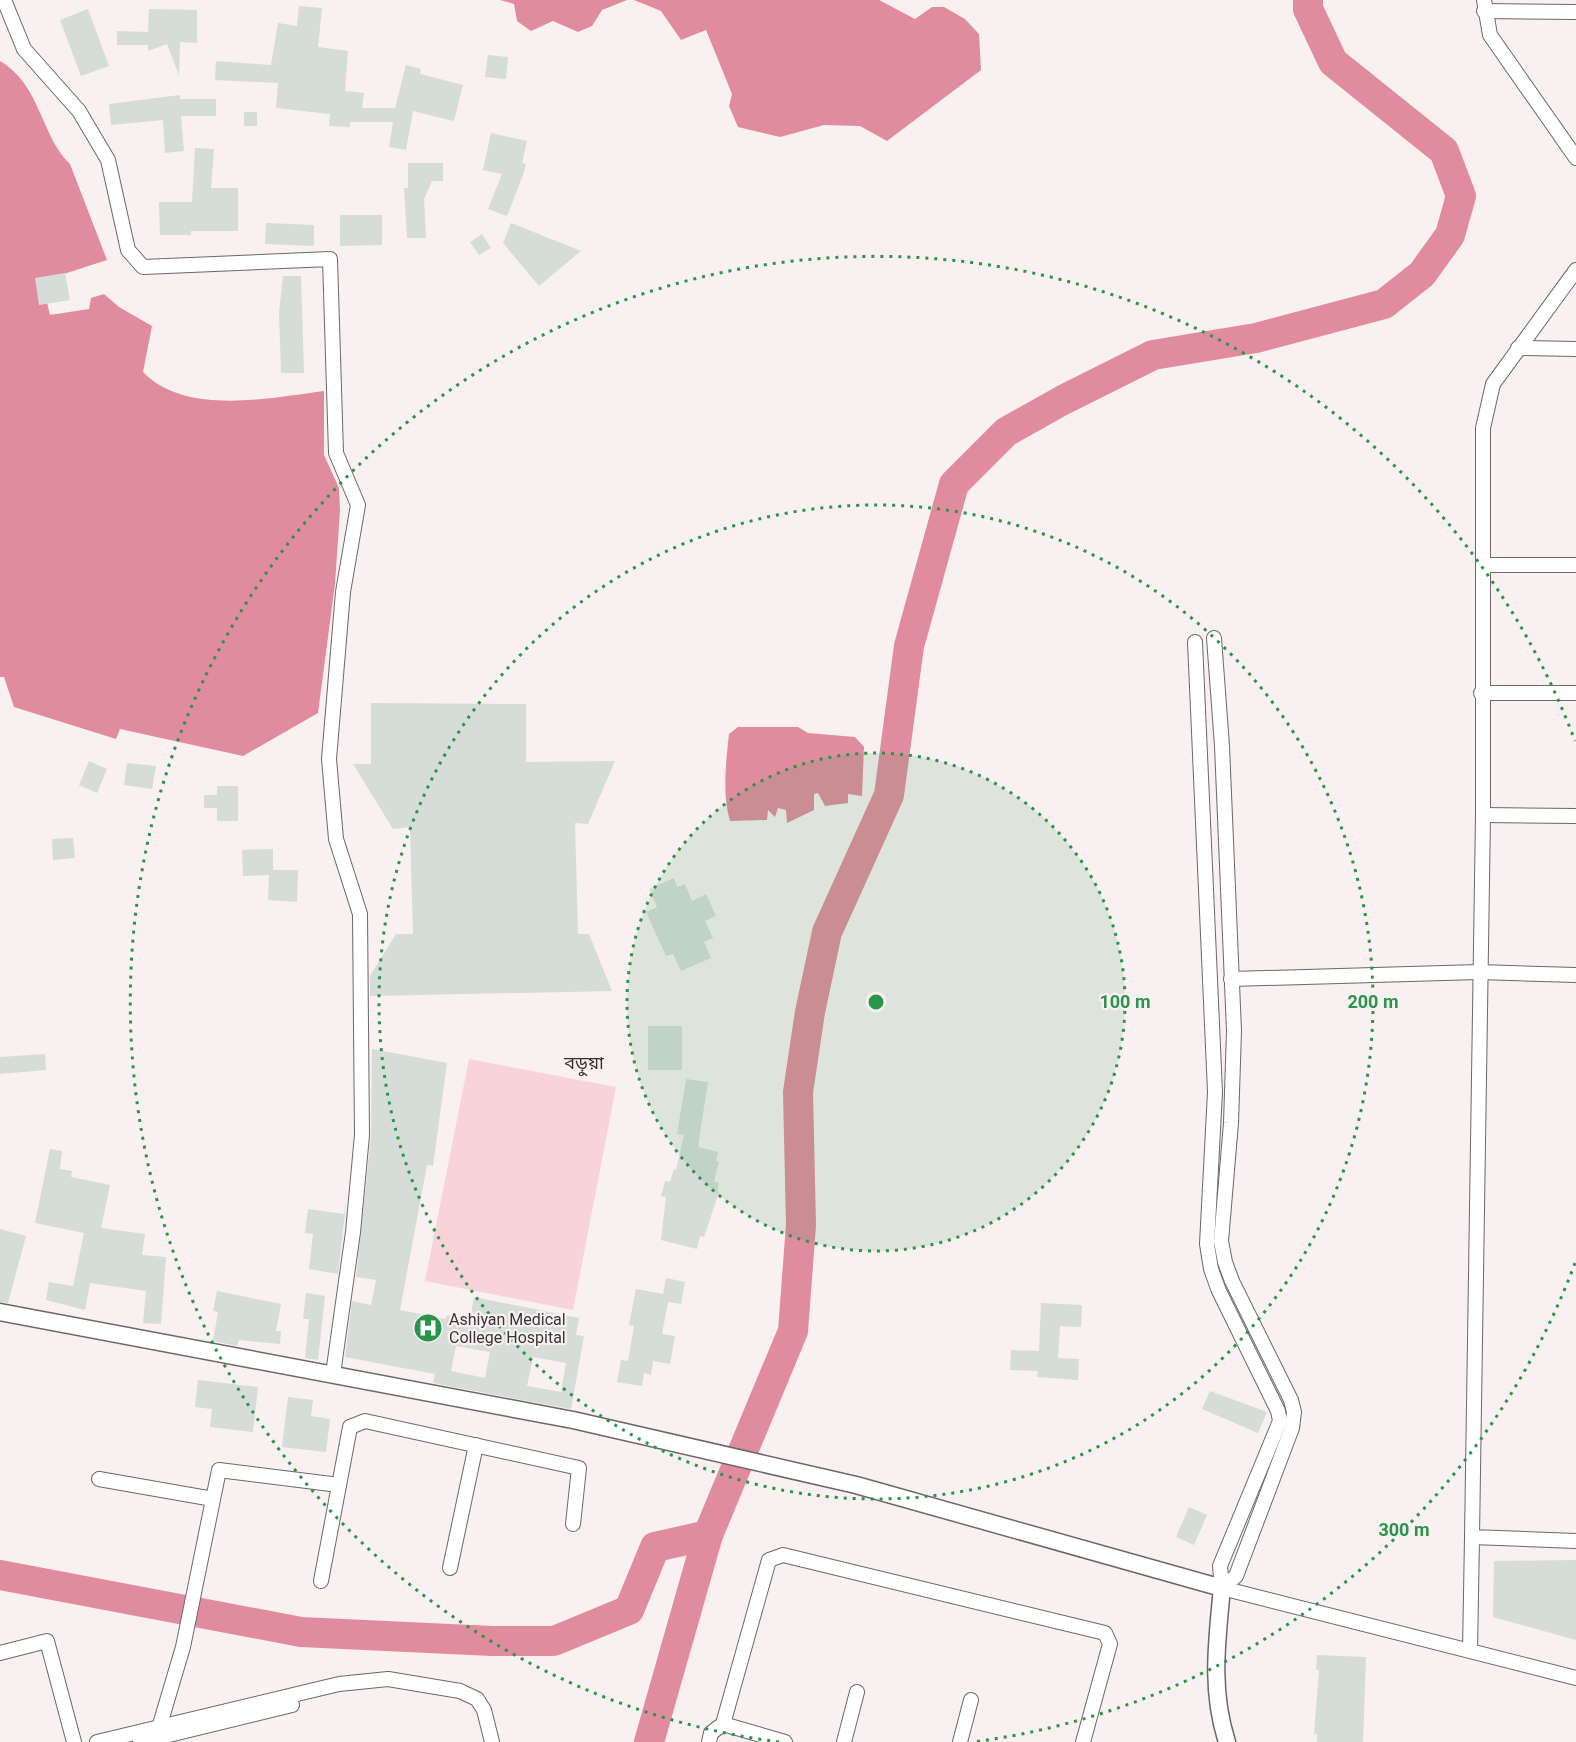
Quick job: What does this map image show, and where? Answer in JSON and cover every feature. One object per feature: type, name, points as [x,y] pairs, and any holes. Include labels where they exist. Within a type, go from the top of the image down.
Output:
[{"type":"street","points":[[4,0],[24,49],[79,111],[108,160],[128,250],[143,267],[330,259],[336,453],[357,505],[343,592],[329,759],[336,839],[360,914],[362,1124],[353,1232],[333,1374]]},
{"type":"street","points":[[1576,12],[1484,5],[1490,35],[1576,158]]},
{"type":"street","points":[[1470,1651],[1483,815],[1481,693],[1484,566],[1483,428],[1493,384],[1576,270]]},
{"type":"street","points":[[1518,348],[1576,349]]},
{"type":"street","points":[[1484,566],[1576,565]]},
{"type":"street","points":[[1214,638],[1222,746],[1234,1074],[1221,1241],[1225,1262],[1291,1400],[1293,1420],[1236,1576],[1222,1588]]},
{"type":"street","points":[[1195,642],[1215,1092],[1207,1244],[1211,1269],[1219,1291],[1278,1412],[1280,1421],[1220,1566],[1222,1588],[1215,1669],[1219,1718],[1227,1742]]},
{"type":"street","points":[[1481,693],[1576,693]]},
{"type":"street","points":[[1199,747],[1222,746]]},
{"type":"street","points":[[1483,815],[1576,816]]},
{"type":"street","points":[[1232,979],[1479,972],[1576,975]]},
{"type":"street","points":[[0,1312],[573,1420],[856,1485],[1222,1588],[1576,1678]]},
{"type":"street","points":[[1239,1333],[1254,1326]]},
{"type":"street","points":[[321,1581],[350,1427],[356,1423],[376,1422],[579,1468],[573,1524]]},
{"type":"street","points":[[450,1569],[476,1445]]},
{"type":"street","points":[[156,1738],[183,1647],[219,1470],[339,1485]]},
{"type":"street","points":[[99,1479],[213,1498]]},
{"type":"street","points":[[1472,1537],[1576,1541]]},
{"type":"street","points":[[709,1742],[711,1734],[723,1724],[768,1560],[783,1555],[1105,1633],[1110,1644],[1083,1742]]},
{"type":"street","points":[[0,1653],[47,1641],[74,1742]]},
{"type":"street","points":[[97,1742],[339,1684],[388,1680],[460,1691],[477,1699],[484,1710],[492,1742]]},
{"type":"street","points":[[140,1742],[349,1690]]},
{"type":"street","points":[[844,1742],[857,1692]]},
{"type":"street","points":[[960,1742],[971,1700]]},
{"type":"street","points":[[723,1724],[785,1742]]},
{"type":"shaded area","points":[[500,0],[627,0],[602,10],[592,26],[578,32],[553,21],[531,31],[517,21],[514,4]]},
{"type":"shaded area","points":[[634,0],[879,0],[915,19],[932,7],[944,7],[965,19],[979,34],[981,70],[887,141],[860,126],[824,125],[780,137],[738,127],[729,106],[732,94],[706,30],[681,40],[661,11]]},
{"type":"shaded area","points":[[0,61],[14,71],[24,83],[60,153],[70,164],[107,260],[42,281],[50,315],[89,309],[91,298],[104,294],[119,307],[152,326],[143,372],[161,386],[181,395],[229,401],[324,391],[324,455],[339,488],[340,510],[335,584],[318,713],[243,756],[120,729],[116,739],[14,707],[4,677],[0,677]]},
{"type":"shaded area","points":[[738,727],[798,727],[808,733],[855,737],[864,747],[862,796],[848,794],[848,803],[825,806],[818,793],[814,794],[814,810],[787,823],[786,810],[778,808],[775,817],[768,810],[767,820],[730,821],[725,778],[729,734]]},
{"type":"shaded area","points":[[469,1059],[616,1087],[573,1310],[425,1281]]},
{"type":"building","points":[[299,6],[322,8],[318,47],[348,51],[345,91],[364,93],[362,108],[395,108],[406,65],[421,69],[420,74],[463,85],[454,121],[413,111],[406,150],[389,147],[393,122],[350,122],[350,127],[329,126],[330,114],[276,108],[278,83],[215,80],[216,61],[271,65],[278,23],[297,26]]},
{"type":"building","points":[[88,9],[109,66],[81,76],[60,20]]},
{"type":"building","points":[[149,9],[197,10],[197,43],[180,42],[179,75],[167,44],[148,51],[148,45],[117,45],[117,31],[148,32]]},
{"type":"building","points":[[488,55],[508,57],[506,79],[485,77]]},
{"type":"building","points":[[180,95],[180,99],[216,99],[216,116],[181,116],[184,151],[165,153],[163,120],[111,125],[109,104]]},
{"type":"building","points":[[244,112],[257,112],[257,126],[244,126]]},
{"type":"building","points":[[491,133],[527,141],[522,163],[526,164],[507,216],[488,209],[502,174],[483,170]]},
{"type":"building","points":[[195,148],[214,149],[211,188],[238,188],[238,231],[191,231],[191,235],[160,235],[159,202],[192,202]]},
{"type":"building","points":[[408,163],[443,163],[443,181],[432,181],[424,199],[426,238],[407,238],[404,188],[408,188]]},
{"type":"building","points":[[340,215],[382,215],[382,245],[340,246]]},
{"type":"building","points":[[266,223],[314,225],[314,246],[265,244]]},
{"type":"building","points":[[511,223],[581,251],[539,286],[503,243]]},
{"type":"building","points":[[482,234],[491,248],[479,255],[470,242]]},
{"type":"building","points":[[65,273],[70,300],[39,305],[35,278]]},
{"type":"building","points":[[283,276],[301,276],[304,373],[281,373],[279,313]]},
{"type":"building","points":[[371,703],[526,704],[526,762],[615,761],[588,824],[575,823],[578,934],[589,934],[612,991],[370,996],[370,976],[396,934],[413,934],[410,827],[393,829],[353,764],[371,764]]},
{"type":"building","points":[[89,761],[107,769],[97,793],[79,785]]},
{"type":"building","points":[[127,763],[156,766],[152,789],[124,785]]},
{"type":"building","points":[[217,786],[238,786],[238,821],[217,821],[217,808],[204,808],[204,795],[217,795]]},
{"type":"building","points":[[73,838],[75,858],[53,860],[52,839]]},
{"type":"building","points":[[273,849],[273,870],[298,870],[297,902],[268,900],[269,875],[243,876],[242,850]]},
{"type":"building","points":[[674,878],[677,887],[685,884],[692,901],[706,894],[716,916],[705,921],[713,938],[704,942],[711,958],[681,971],[673,954],[666,956],[646,912],[657,907],[649,889]]},
{"type":"building","points":[[648,1026],[682,1026],[682,1070],[648,1070]]},
{"type":"building","points":[[372,1049],[447,1063],[433,1166],[427,1165],[400,1310],[446,1319],[447,1315],[470,1319],[474,1297],[579,1318],[576,1335],[584,1336],[571,1409],[433,1383],[435,1374],[345,1357],[352,1301],[371,1305],[376,1280],[356,1277],[371,1136]],"holes":[[[456,1346],[490,1352],[485,1378],[451,1371]],[[533,1357],[566,1363],[561,1392],[527,1386]]]},
{"type":"building","points":[[45,1054],[46,1070],[0,1074],[0,1057]]},
{"type":"building","points":[[686,1079],[708,1082],[698,1147],[718,1152],[716,1161],[719,1162],[714,1181],[719,1183],[717,1191],[719,1192],[704,1237],[700,1236],[697,1249],[661,1240],[666,1197],[661,1196],[665,1181],[670,1182],[674,1169],[676,1170],[684,1135],[677,1134]]},
{"type":"building","points":[[50,1149],[62,1151],[60,1169],[72,1171],[71,1177],[110,1185],[101,1228],[145,1234],[142,1255],[166,1257],[161,1324],[143,1323],[146,1291],[90,1283],[85,1310],[46,1300],[49,1282],[73,1286],[84,1233],[35,1223]]},
{"type":"building","points":[[347,1196],[338,1274],[309,1269],[313,1234],[305,1233],[308,1209],[344,1214]]},
{"type":"building","points":[[0,1229],[26,1236],[8,1303],[0,1302]]},
{"type":"building","points":[[666,1278],[685,1282],[681,1304],[668,1302],[662,1334],[675,1336],[670,1364],[653,1361],[651,1375],[644,1373],[642,1386],[617,1382],[621,1360],[628,1361],[634,1326],[629,1325],[636,1289],[663,1294]]},
{"type":"building","points":[[217,1291],[281,1304],[276,1331],[281,1331],[280,1344],[239,1340],[237,1346],[213,1341],[218,1312],[213,1311]]},
{"type":"building","points":[[306,1293],[325,1296],[318,1360],[305,1358],[309,1319],[303,1319]]},
{"type":"building","points":[[1041,1303],[1082,1305],[1081,1327],[1060,1326],[1058,1358],[1079,1359],[1078,1380],[1037,1377],[1038,1371],[1010,1370],[1011,1350],[1039,1351]]},
{"type":"building","points":[[198,1380],[258,1387],[253,1432],[210,1427],[212,1409],[195,1407]]},
{"type":"building","points":[[1210,1391],[1267,1412],[1258,1433],[1202,1409]]},
{"type":"building","points":[[288,1397],[313,1400],[311,1416],[330,1419],[326,1452],[282,1447]]},
{"type":"building","points":[[1189,1507],[1207,1515],[1194,1545],[1176,1537]]},
{"type":"building","points":[[1576,1560],[1576,1640],[1493,1617],[1494,1561]]},
{"type":"building","points":[[1317,1655],[1366,1657],[1363,1742],[1317,1742],[1317,1734],[1314,1734],[1319,1670],[1316,1670]]},
{"type":"waterway","points":[[649,1742],[708,1535],[793,1331],[801,1225],[798,1092],[810,1012],[827,932],[889,795],[909,646],[954,484],[1006,432],[1063,400],[1153,355],[1256,338],[1384,304],[1422,274],[1450,235],[1461,196],[1444,151],[1333,62],[1308,9],[1308,0]]},
{"type":"waterway","points":[[0,1575],[301,1632],[492,1641],[554,1641],[629,1610],[655,1547],[708,1535]]},
{"type":"place","name":"Ashiyan Medical College Hospital","points":[[428,1328]]},
{"type":"district","name":"বড়ুয়া","points":[[584,1062]]}]
